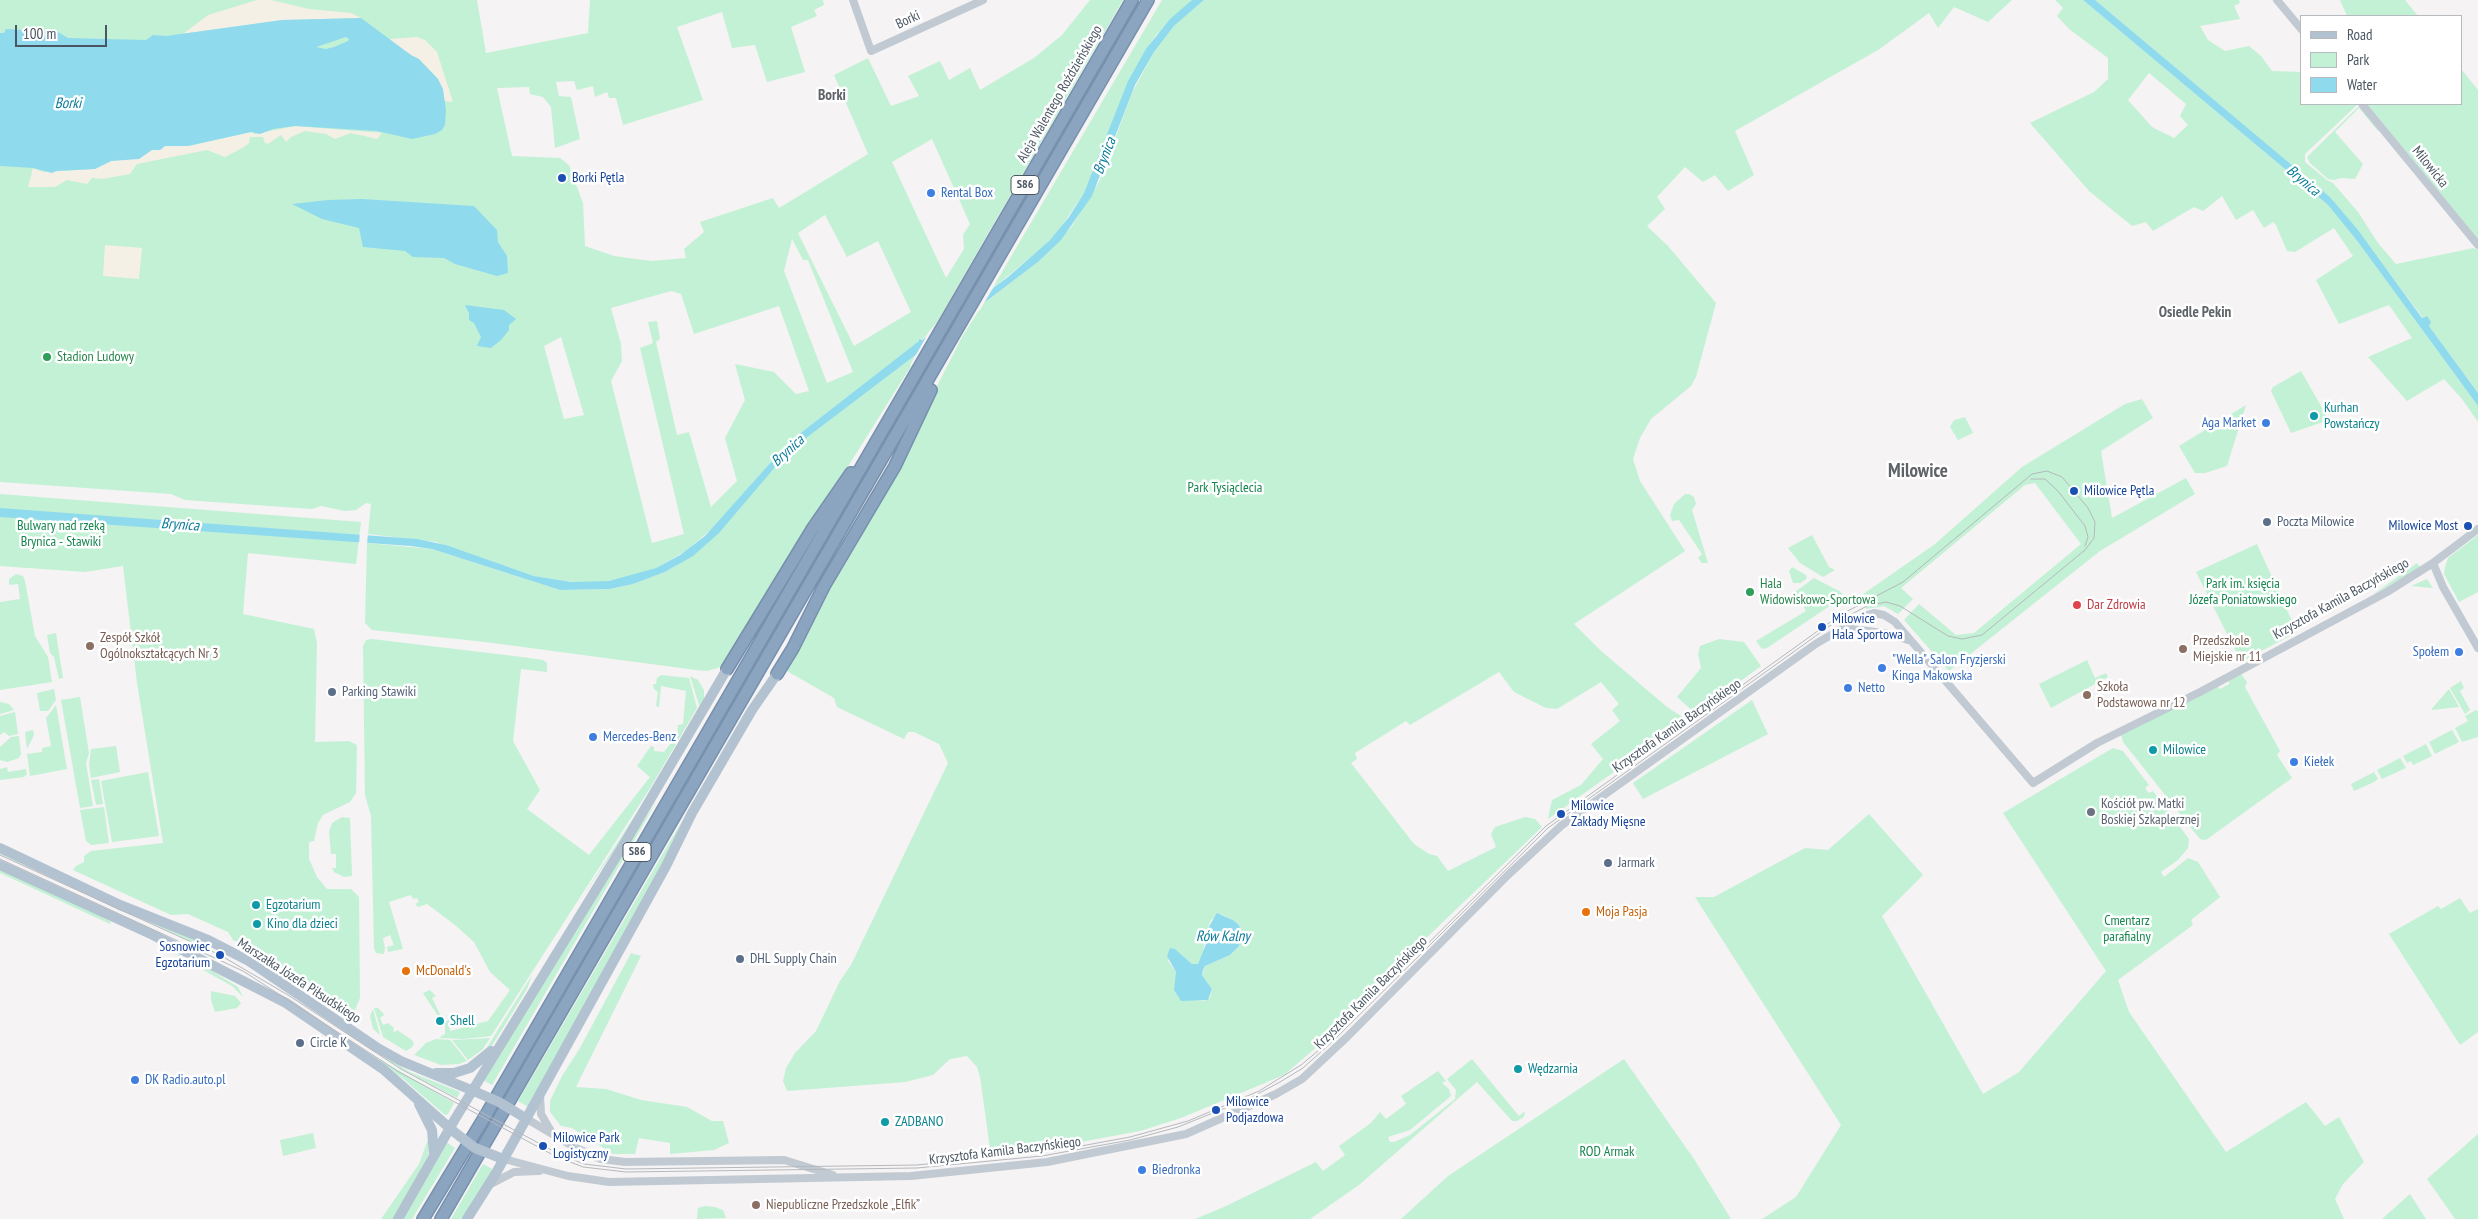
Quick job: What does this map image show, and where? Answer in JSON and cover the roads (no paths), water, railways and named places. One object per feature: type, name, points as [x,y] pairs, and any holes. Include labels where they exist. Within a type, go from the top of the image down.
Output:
[{"type":"highway","name":"Aleja Walentego Roździeńskiego","points":[[878,438],[1132,0]]},
{"type":"highway","name":"S86","points":[[441,1219],[983,288],[1148,0]]},
{"type":"highway","points":[[777,674],[793,648],[828,578],[895,466],[931,389],[937,365]]},
{"type":"highway","name":"S86","points":[[423,1219],[491,1106],[878,438]]},
{"type":"highway","points":[[727,669],[835,493],[878,438]]},
{"type":"main road","points":[[398,1219],[434,1155],[452,1130],[507,1033],[627,838],[727,669]]},
{"type":"main road","points":[[467,1219],[489,1186],[501,1158],[540,1094],[666,866],[692,813],[752,710],[777,674]]},
{"type":"main road","name":"Marszałka Józefa Piłsudskiego","points":[[0,848],[157,921],[196,935],[249,961],[376,1047],[425,1072],[498,1102],[525,1118]]},
{"type":"main road","name":"Marszałka Józefa Piłsudskiego","points":[[0,865],[153,935],[286,1003],[383,1069],[452,1130]]},
{"type":"main road","points":[[425,1072],[454,1073],[470,1068],[483,1060],[507,1033]]},
{"type":"main road","points":[[416,1098],[432,1130],[434,1155]]},
{"type":"main road","name":"Krzysztofa Kamila Baczyńskiego","points":[[452,1130],[475,1148],[501,1158]]},
{"type":"street","name":"Borki","points":[[853,0],[870,50],[983,0]]},
{"type":"street","points":[[2277,0],[2300,28]]},
{"type":"street","name":"Milowicka","points":[[2363,105],[2478,245]]},
{"type":"street","name":"Krzysztofa Kamila Baczyńskiego","points":[[501,1158],[544,1170],[609,1182],[911,1176],[1047,1162],[1167,1140],[1186,1134],[1294,1084],[1321,1064],[1508,875],[1562,825],[1837,631],[1864,616],[1874,613],[1884,615],[1895,622],[2033,783],[2097,743],[2200,692],[2387,592],[2433,563],[2478,529]]},
{"type":"street","points":[[2433,563],[2440,582],[2478,648]]},
{"type":"street","name":"Krzysztofa Kamila Baczyńskiego","points":[[1837,631],[1852,629],[1891,634],[1904,637],[1912,643]]},
{"type":"street","points":[[540,1094],[541,1114],[553,1135]]},
{"type":"street","name":"Krzysztofa Kamila Baczyńskiego","points":[[525,1118],[553,1135],[601,1159],[625,1162],[784,1160],[837,1177]]},
{"type":"street","points":[[489,1186],[514,1172],[544,1170]]},
{"type":"water","name":"Brynica","points":[[1192,0],[1204,0],[1174,26],[1154,52],[1135,85],[1092,196],[1061,240],[1038,262],[797,445],[776,466],[719,533],[693,556],[665,572],[633,584],[610,589],[560,590],[432,549],[411,546],[0,517],[0,508],[417,539],[446,545],[534,576],[572,582],[609,581],[656,568],[680,555],[705,536],[789,442],[919,341],[919,339],[922,340],[1008,277],[1049,241],[1069,217],[1084,193],[1128,81],[1146,49],[1170,19]]},
{"type":"water","name":"Brynica","points":[[2083,0],[2095,0],[2330,197],[2358,230],[2422,318],[2427,316],[2431,322],[2429,326],[2478,393],[2478,406],[2358,242],[2328,205]]},
{"type":"water","name":"Borki","points":[[361,18],[419,59],[438,79],[443,89],[446,110],[445,125],[442,130],[435,134],[412,139],[377,131],[295,126],[273,129],[260,134],[251,132],[188,146],[165,146],[160,150],[152,150],[139,159],[111,161],[95,169],[56,171],[52,173],[33,168],[0,166],[0,33],[4,33],[6,29],[58,32],[68,38],[146,40],[153,35],[166,36],[282,20]],"holes":[[[346,37],[349,39],[326,49],[316,47]]]},
{"type":"water","points":[[362,199],[474,206],[497,230],[498,242],[507,256],[508,273],[497,276],[455,264],[444,258],[413,257],[405,251],[363,247],[359,228],[322,219],[292,204]]},
{"type":"water","points":[[465,305],[504,310],[516,319],[509,325],[509,330],[501,340],[491,348],[477,346],[481,337],[474,323],[469,320],[469,313]]},
{"type":"water","name":"Rów Kalny","points":[[1217,913],[1233,920],[1239,925],[1242,934],[1239,946],[1230,955],[1205,966],[1202,975],[1212,989],[1208,1000],[1181,1001],[1174,990],[1176,972],[1167,956],[1170,948],[1175,949],[1192,964],[1198,964],[1206,944],[1204,935]]},
{"type":"tram line","points":[[0,855],[220,955],[288,995],[401,1069],[557,1153],[584,1164],[626,1169],[917,1165],[1054,1151],[1130,1137],[1188,1121],[1259,1091],[1301,1065],[1331,1040],[1546,826],[1840,615],[1903,582],[2032,474],[2047,471],[2062,477],[2088,508],[2095,522],[2094,538],[2085,550],[1982,635],[1962,639],[1948,636],[1900,606],[1886,602],[1867,606],[1831,625],[1548,828],[1332,1042],[1303,1068],[1280,1082],[1250,1098],[1178,1127],[1130,1140],[1042,1156],[917,1168],[626,1172],[583,1167],[555,1156],[399,1072],[243,971],[0,859]]},
{"type":"tram line","points":[[2031,479],[2045,479],[2058,491],[2085,526],[2088,537],[2085,546]]},
{"type":"place","name":"Borki Pętla","points":[[562,178]]},
{"type":"place","name":"Rental Box","points":[[931,193]]},
{"type":"place","name":"Stadion Ludowy","points":[[47,357]]},
{"type":"place","name":"Kurhan Powstańczy","points":[[2314,416]]},
{"type":"place","name":"Aga Market","points":[[2266,423]]},
{"type":"place","name":"Milowice Pętla","points":[[2074,491]]},
{"type":"place","name":"Poczta Milowice","points":[[2267,522]]},
{"type":"place","name":"Milowice Most","points":[[2468,526]]},
{"type":"place","name":"Hala Widowiskowo-Sportowa","points":[[1750,592]]},
{"type":"place","name":"Dar Zdrowia","points":[[2077,605]]},
{"type":"place","name":"Milowice Hala Sportowa","points":[[1822,627]]},
{"type":"place","name":"Zespół Szkół Ogólnokształcących Nr 3","points":[[90,646]]},
{"type":"place","name":"Przedszkole Miejskie nr 11","points":[[2183,649]]},
{"type":"place","name":"Społem","points":[[2459,652]]},
{"type":"place","name":"\"Wella\" Salon Fryzjerski Kinga Makowska","points":[[1882,668]]},
{"type":"place","name":"Netto","points":[[1848,688]]},
{"type":"place","name":"Parking Stawiki","points":[[332,692]]},
{"type":"place","name":"Szkoła Podstawowa nr 12","points":[[2087,695]]},
{"type":"place","name":"Mercedes-Benz","points":[[593,737]]},
{"type":"place","name":"Milowice","points":[[2153,750]]},
{"type":"place","name":"Kiełek","points":[[2294,762]]},
{"type":"place","name":"Kościół pw. Matki Boskiej Szkaplerznej","points":[[2091,812]]},
{"type":"place","name":"Milowice Zakłady Mięsne","points":[[1561,814]]},
{"type":"place","name":"Jarmark","points":[[1608,863]]},
{"type":"place","name":"Egzotarium","points":[[256,905]]},
{"type":"place","name":"Moja Pasja","points":[[1586,912]]},
{"type":"place","name":"Kino dla dzieci","points":[[257,924]]},
{"type":"place","name":"Sosnowiec Egzotarium","points":[[220,955]]},
{"type":"place","name":"DHL Supply Chain","points":[[740,959]]},
{"type":"place","name":"McDonald's","points":[[406,971]]},
{"type":"place","name":"Shell","points":[[440,1021]]},
{"type":"place","name":"Circle K","points":[[300,1043]]},
{"type":"place","name":"Wędzarnia","points":[[1518,1069]]},
{"type":"place","name":"DK Radio.auto.pl","points":[[135,1080]]},
{"type":"place","name":"Milowice Podjazdowa","points":[[1216,1110]]},
{"type":"place","name":"ZADBANO","points":[[885,1122]]},
{"type":"place","name":"Milowice Park Logistyczny","points":[[543,1146]]},
{"type":"place","name":"Biedronka","points":[[1142,1170]]},
{"type":"place","name":"Niepubliczne Przedszkole „Elfik”","points":[[756,1205]]},
{"type":"district","name":"Borki","points":[[832,96]]},
{"type":"district","name":"Osiedle Pekin","points":[[2195,313]]},
{"type":"district","name":"Milowice","points":[[1918,472]]},
{"type":"park label","name":"Park Tysiąclecia","points":[[1225,488]]},
{"type":"park label","name":"Bulwary nad rzeką Brynica - Stawiki","points":[[61,534]]},
{"type":"park label","name":"Park im. księcia Józefa Poniatowskiego","points":[[2243,592]]},
{"type":"park label","name":"Cmentarz parafialny","points":[[2127,930]]},
{"type":"park label","name":"ROD Armak","points":[[1607,1152]]}]
